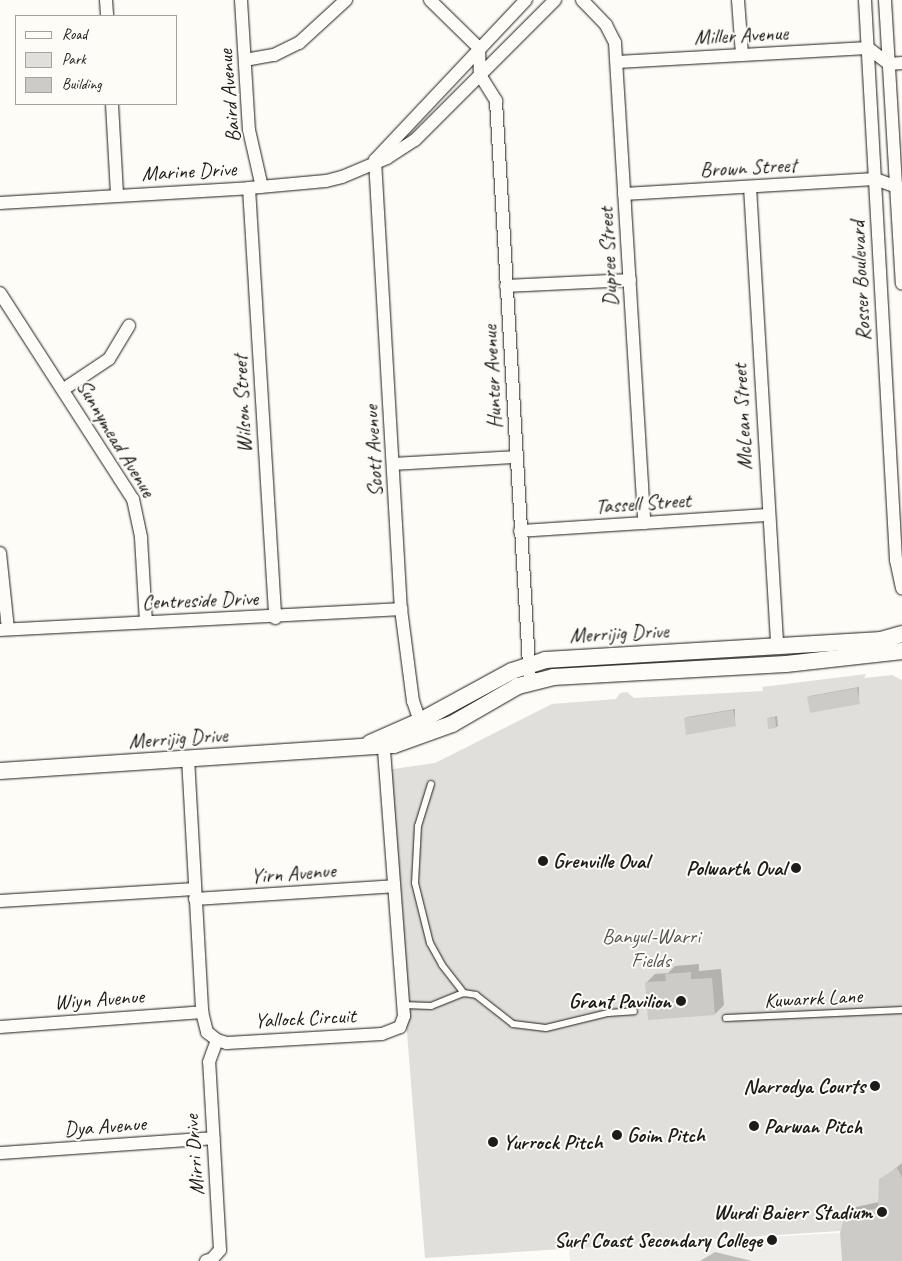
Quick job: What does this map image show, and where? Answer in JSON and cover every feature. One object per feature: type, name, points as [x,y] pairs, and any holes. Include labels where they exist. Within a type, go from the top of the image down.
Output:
[{"type":"street","points":[[106,0],[107,15]]},
{"type":"street","name":"Baird Avenue","points":[[242,0],[249,130],[262,187]]},
{"type":"street","points":[[245,60],[274,55],[299,43],[346,0]]},
{"type":"street","points":[[430,0],[479,48],[480,75]]},
{"type":"street","name":"Marine Drive","points":[[375,160],[526,0]]},
{"type":"street","name":"Marine Drive","points":[[0,203],[117,194],[262,187],[326,181],[358,171],[375,160],[400,151],[415,140],[555,0]]},
{"type":"street","name":"Dupree Street","points":[[582,0],[612,34],[617,62],[644,523]]},
{"type":"street","points":[[738,0],[742,55]]},
{"type":"street","name":"Rosser Boulevard","points":[[865,0],[902,588]]},
{"type":"street","name":"Rosser Boulevard","points":[[885,0],[896,64],[902,283]]},
{"type":"street","points":[[868,48],[896,64]]},
{"type":"street","name":"Miller Avenue","points":[[617,62],[868,48]]},
{"type":"street","name":"Hunter Avenue","points":[[480,75],[496,100],[530,682]]},
{"type":"street","points":[[112,105],[117,194]]},
{"type":"street","name":"Scott Avenue","points":[[375,160],[401,609],[413,701],[423,728]]},
{"type":"street","points":[[875,180],[899,189]]},
{"type":"street","name":"Brown Street","points":[[624,194],[875,180]]},
{"type":"street","name":"McLean Street","points":[[750,187],[777,645]]},
{"type":"street","name":"Wilson Street","points":[[249,188],[275,618]]},
{"type":"street","points":[[506,286],[630,280]]},
{"type":"street","name":"Sunnymead Avenue","points":[[0,293],[64,389],[133,500],[142,538],[146,621]]},
{"type":"street","points":[[64,389],[109,359],[129,326]]},
{"type":"street","points":[[394,464],[516,456]]},
{"type":"street","name":"Tassell Street","points":[[520,531],[768,515]]},
{"type":"street","points":[[0,553],[4,630]]},
{"type":"street","name":"Centreside Drive","points":[[4,630],[146,621],[275,618],[401,609]]},
{"type":"street","name":"Merrijig Drive","points":[[358,747],[423,728],[490,681],[529,664],[558,658],[881,640],[902,634]]},
{"type":"street","name":"Merrijig Drive","points":[[0,771],[358,747],[384,747],[530,682],[581,674],[786,664],[902,651]]},
{"type":"street","name":"Yallock Circuit","points":[[216,1040],[227,1043],[393,1032],[400,1027],[403,1004],[384,747]]},
{"type":"street","points":[[188,758],[202,1012],[207,1032],[216,1040]]},
{"type":"street","name":"Yirn Avenue","points":[[0,900],[394,886]]},
{"type":"street","name":"Wiyn Avenue","points":[[0,1027],[202,1012]]},
{"type":"street","name":"Mirri Drive","points":[[206,1261],[212,1260],[220,1250],[208,1062],[216,1040]]},
{"type":"street","name":"Dya Avenue","points":[[0,1153],[213,1138]]},
{"type":"lane","points":[[431,784],[418,826],[415,883],[430,943],[442,965],[464,993],[485,1001],[503,1018],[526,1027],[560,1026],[608,1013],[634,1011]]},
{"type":"lane","points":[[403,1004],[431,1006],[464,993]]},
{"type":"lane","name":"Kuwarrk Lane","points":[[726,1018],[902,1010]]},
{"type":"shaded area","name":"Surf Coast Secondary College","points":[[840,1233],[842,1261],[570,1261],[569,1248]]},
{"type":"green space","name":"Banyul-Warri Fields","points":[[866,674],[864,678],[892,675],[902,680],[902,1227],[425,1258],[386,770],[435,763],[552,704],[616,699],[620,693],[627,692],[634,698],[763,691],[762,687]]},
{"type":"building","points":[[857,688],[860,704],[810,713],[807,697]]},
{"type":"building","points":[[733,710],[736,726],[686,735],[684,718]]},
{"type":"building","points":[[775,717],[776,728],[768,729],[767,718]]},
{"type":"building","name":"Grant Pavilion","points":[[691,972],[691,979],[712,978],[715,1015],[648,1020],[645,982],[666,981],[665,974]]},
{"type":"building","name":"Wurdi Baierr Stadium","points":[[897,1168],[902,1177],[902,1261],[842,1261],[840,1233],[845,1215],[878,1208],[879,1179]]},
{"type":"place","name":"Grenville Oval","points":[[543,861]]},
{"type":"place","name":"Polwarth Oval","points":[[796,868]]},
{"type":"place","name":"Grant Pavilion","points":[[681,1001]]},
{"type":"place","name":"Narrodya Courts","points":[[875,1086]]},
{"type":"place","name":"Parwan Pitch","points":[[754,1126]]},
{"type":"place","name":"Goim Pitch","points":[[617,1135]]},
{"type":"place","name":"Yurrock Pitch","points":[[493,1142]]},
{"type":"place","name":"Wurdi Baierr Stadium","points":[[882,1212]]},
{"type":"place","name":"Surf Coast Secondary College","points":[[772,1240]]}]
